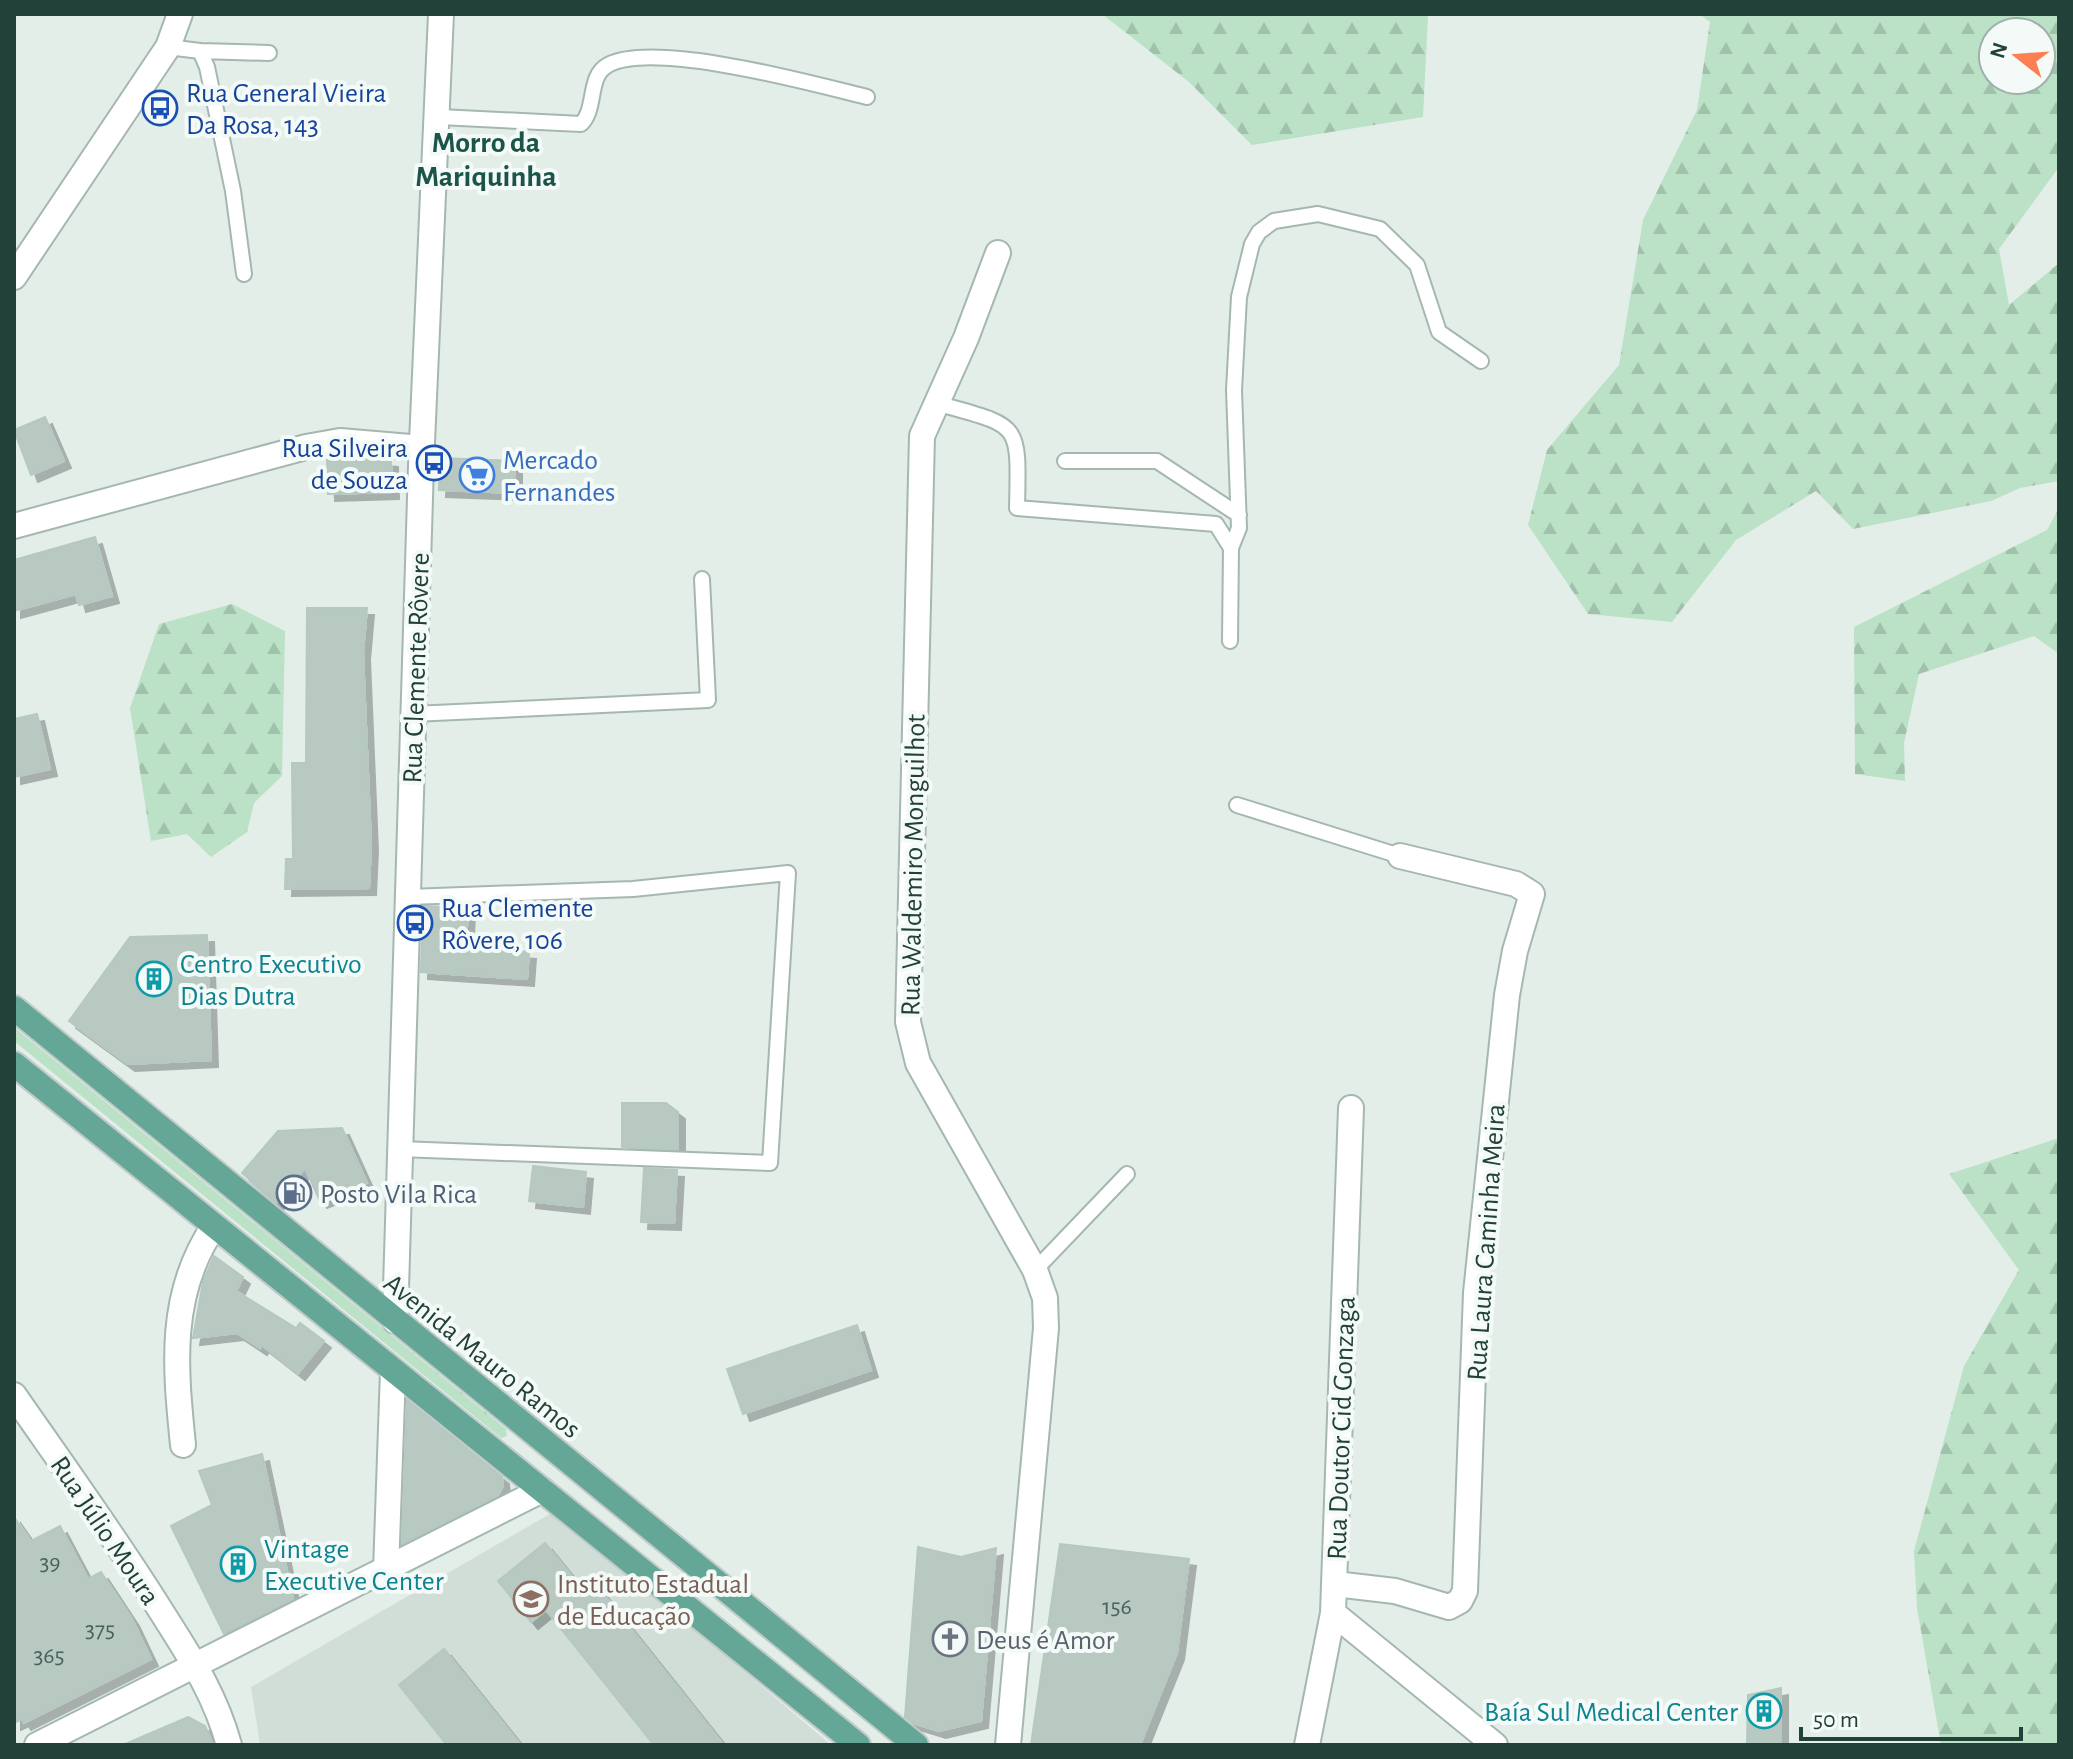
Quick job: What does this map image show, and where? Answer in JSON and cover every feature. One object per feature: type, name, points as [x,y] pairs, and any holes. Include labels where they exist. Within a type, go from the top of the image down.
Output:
[{"type":"main road","name":"Avenida Mauro Ramos","points":[[14,1008],[916,1745]]},
{"type":"main road","points":[[14,1064],[858,1745]]},
{"type":"main road","points":[[542,1490],[566,1462]]},
{"type":"street","points":[[14,277],[168,47],[180,14]]},
{"type":"street","name":"Rua Clemente Rôvere","points":[[395,1321],[422,448],[440,117],[441,14]]},
{"type":"street","name":"Rua Waldemiro Monguilhot","points":[[998,253],[922,436],[908,1022],[918,1063],[1035,1270],[1045,1298],[1046,1328],[1008,1745]]},
{"type":"street","points":[[14,526],[306,447],[340,441],[422,448]]},
{"type":"street","name":"Rua Laura Caminha Meira","points":[[1335,1584],[1395,1591],[1449,1607],[1460,1601],[1465,1591],[1476,1293],[1507,995],[1515,951],[1532,894],[1516,884],[1400,856]]},
{"type":"street","name":"Rua Doutor Cid Gonzaga","points":[[1307,1745],[1333,1613],[1351,1108]]},
{"type":"street","points":[[183,1445],[175,1344],[178,1310],[197,1250],[214,1226]]},
{"type":"street","points":[[386,1571],[393,1371]]},
{"type":"street","name":"Rua Júlio Moura","points":[[14,1395],[129,1560],[196,1666],[218,1705],[229,1745]]},
{"type":"street","points":[[37,1745],[542,1490]]},
{"type":"street","points":[[1333,1613],[1495,1745]]},
{"type":"lane","points":[[168,47],[269,53]]},
{"type":"lane","points":[[200,51],[212,86],[233,191],[244,274]]},
{"type":"lane","points":[[440,117],[581,124],[588,116],[593,88],[608,64],[645,56],[756,71],[867,97]]},
{"type":"lane","points":[[1230,641],[1231,548],[1239,528],[1234,390],[1239,297],[1252,244],[1259,232],[1274,221],[1318,214],[1380,229],[1417,265],[1439,332],[1481,361]]},
{"type":"lane","points":[[936,403],[1002,424],[1013,432],[1018,458],[1017,508],[1216,524],[1231,548]]},
{"type":"lane","points":[[1065,461],[1157,461],[1239,515]]},
{"type":"lane","points":[[413,714],[708,700],[702,579]]},
{"type":"lane","points":[[1237,805],[1400,856]]},
{"type":"lane","points":[[400,1149],[770,1163],[788,873],[633,889],[408,897]]},
{"type":"lane","points":[[1035,1270],[1127,1174]]},
{"type":"shaded area","name":"Instituto Estadual de Educação","points":[[555,1511],[831,1745],[260,1745],[251,1687]]},
{"type":"green space","points":[[1102,14],[1428,14],[1423,117],[1252,145],[1189,82]]},
{"type":"green space","points":[[1699,14],[2059,14],[2059,167],[1999,249],[2009,305],[2059,263],[2059,481],[2020,488],[1991,501],[1853,529],[1816,491],[1736,540],[1672,622],[1588,614],[1528,525],[1547,450],[1619,365],[1643,220],[1697,110],[1710,22]]},
{"type":"green space","points":[[2059,508],[2059,654],[2034,636],[1919,674],[1904,743],[1905,781],[1855,774],[1854,627],[2047,530]]},
{"type":"green space","points":[[232,604],[285,631],[282,776],[254,803],[247,832],[211,857],[187,834],[151,841],[130,708],[159,624]]},
{"type":"green space","points":[[14,1027],[506,1429],[507,1436],[501,1438],[14,1041]]},
{"type":"green space","points":[[2059,1138],[2059,1745],[1941,1745],[1917,1608],[1914,1551],[1964,1366],[2019,1270],[1949,1174]]},
{"type":"building","points":[[45,417],[64,461],[31,475],[14,430]]},
{"type":"building","points":[[341,456],[391,460],[392,492],[328,494],[327,459]]},
{"type":"building","name":"Mercado Fernandes","points":[[440,458],[515,461],[515,493],[439,490]]},
{"type":"building","points":[[95,537],[112,596],[79,605],[76,594],[14,611],[14,560]]},
{"type":"building","points":[[307,608],[367,608],[363,653],[371,844],[369,888],[285,889],[286,859],[293,859],[292,763],[306,763]]},
{"type":"building","points":[[37,714],[50,769],[14,777],[14,719]]},
{"type":"building","points":[[423,906],[468,908],[466,947],[529,952],[527,979],[421,972]]},
{"type":"building","name":"Centro Executivo Dias Dutra","points":[[207,935],[211,1060],[128,1064],[69,1021],[130,937]]},
{"type":"building","points":[[622,1103],[666,1103],[678,1112],[678,1150],[622,1147]]},
{"type":"building","points":[[342,1128],[367,1183],[320,1201],[305,1168],[276,1203],[242,1173],[278,1131]]},
{"type":"building","points":[[533,1166],[586,1172],[583,1207],[529,1201]]},
{"type":"building","points":[[644,1168],[677,1170],[674,1223],[641,1222]]},
{"type":"building","points":[[214,1256],[243,1277],[236,1291],[296,1328],[300,1323],[324,1341],[298,1373],[262,1345],[260,1348],[237,1333],[193,1338],[203,1282]]},
{"type":"building","points":[[857,1325],[871,1370],[743,1414],[727,1369]]},
{"type":"building","points":[[407,1400],[502,1477],[503,1486],[498,1495],[402,1544]]},
{"type":"building","name":"Vintage Executive Center","points":[[262,1454],[293,1599],[224,1634],[171,1526],[212,1505],[199,1471]]},
{"type":"building","points":[[14,1517],[31,1541],[60,1526],[88,1579],[101,1572],[132,1619],[151,1659],[24,1723],[22,1719],[14,1723]]},
{"type":"building","points":[[545,1543],[580,1586],[590,1577],[724,1745],[654,1745],[546,1610],[531,1622],[498,1581]]},
{"type":"building","points":[[1060,1544],[1189,1559],[1177,1653],[1140,1745],[1031,1745]]},
{"type":"building","name":"Deus é Amor","points":[[918,1547],[961,1557],[996,1548],[981,1721],[939,1731],[913,1723],[905,1717]]},
{"type":"building","points":[[444,1649],[521,1745],[447,1745],[399,1685]]},
{"type":"building","points":[[1781,1688],[1781,1745],[1747,1745],[1748,1695]]},
{"type":"building","points":[[188,1717],[205,1726],[213,1745],[123,1745]]},
{"type":"place","name":"Rua General Vieira Da Rosa, 143","points":[[160,108]]},
{"type":"place","name":"Rua Silveira de Souza","points":[[434,463]]},
{"type":"place","name":"Mercado Fernandes","points":[[477,475]]},
{"type":"place","name":"Rua Clemente Rôvere, 106","points":[[415,923]]},
{"type":"place","name":"Centro Executivo Dias Dutra","points":[[154,979]]},
{"type":"place","name":"Posto Vila Rica","points":[[294,1193]]},
{"type":"place","name":"Vintage Executive Center","points":[[238,1564]]},
{"type":"place","name":"Instituto Estadual de Educação","points":[[531,1599]]},
{"type":"place","name":"Deus é Amor","points":[[950,1639]]},
{"type":"place","name":"Baía Sul Medical Center","points":[[1764,1711]]},
{"type":"district","name":"Morro da Mariquinha","points":[[486,159]]}]
